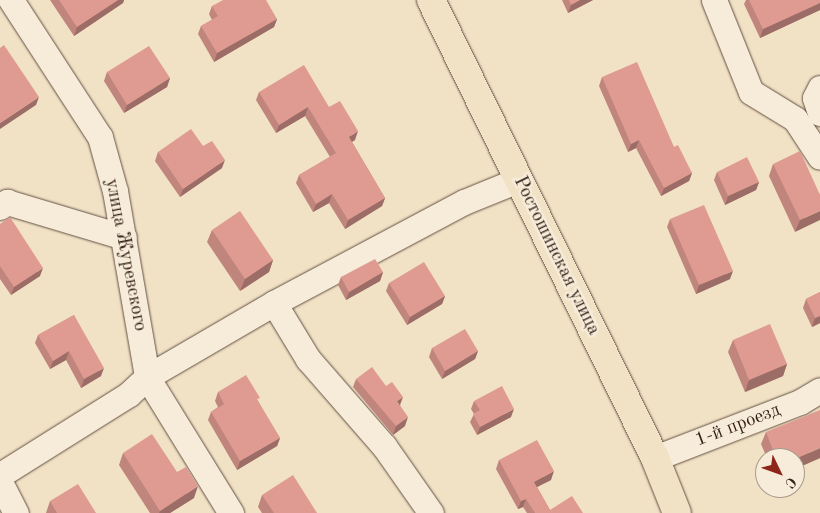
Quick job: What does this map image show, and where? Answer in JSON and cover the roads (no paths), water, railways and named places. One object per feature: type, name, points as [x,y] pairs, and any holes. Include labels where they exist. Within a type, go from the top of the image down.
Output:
[{"type":"main road","name":"Ростошинская улица","points":[[431,0],[655,458],[677,513]]},
{"type":"street","name":"улица Журевского","points":[[11,0],[100,137],[124,237],[147,377],[231,513]]},
{"type":"street","points":[[714,0],[751,92],[795,119],[820,157]]},
{"type":"street","points":[[820,88],[815,98],[820,113]]},
{"type":"street","points":[[0,475],[128,394],[147,377],[274,303],[464,202],[518,180]]},
{"type":"street","points":[[2,200],[124,237]]},
{"type":"street","points":[[274,303],[308,359],[384,446],[431,513]]},
{"type":"street","name":"1-й проезд","points":[[655,458],[800,402],[820,390]]},
{"type":"street","points":[[0,482],[16,513]]}]
